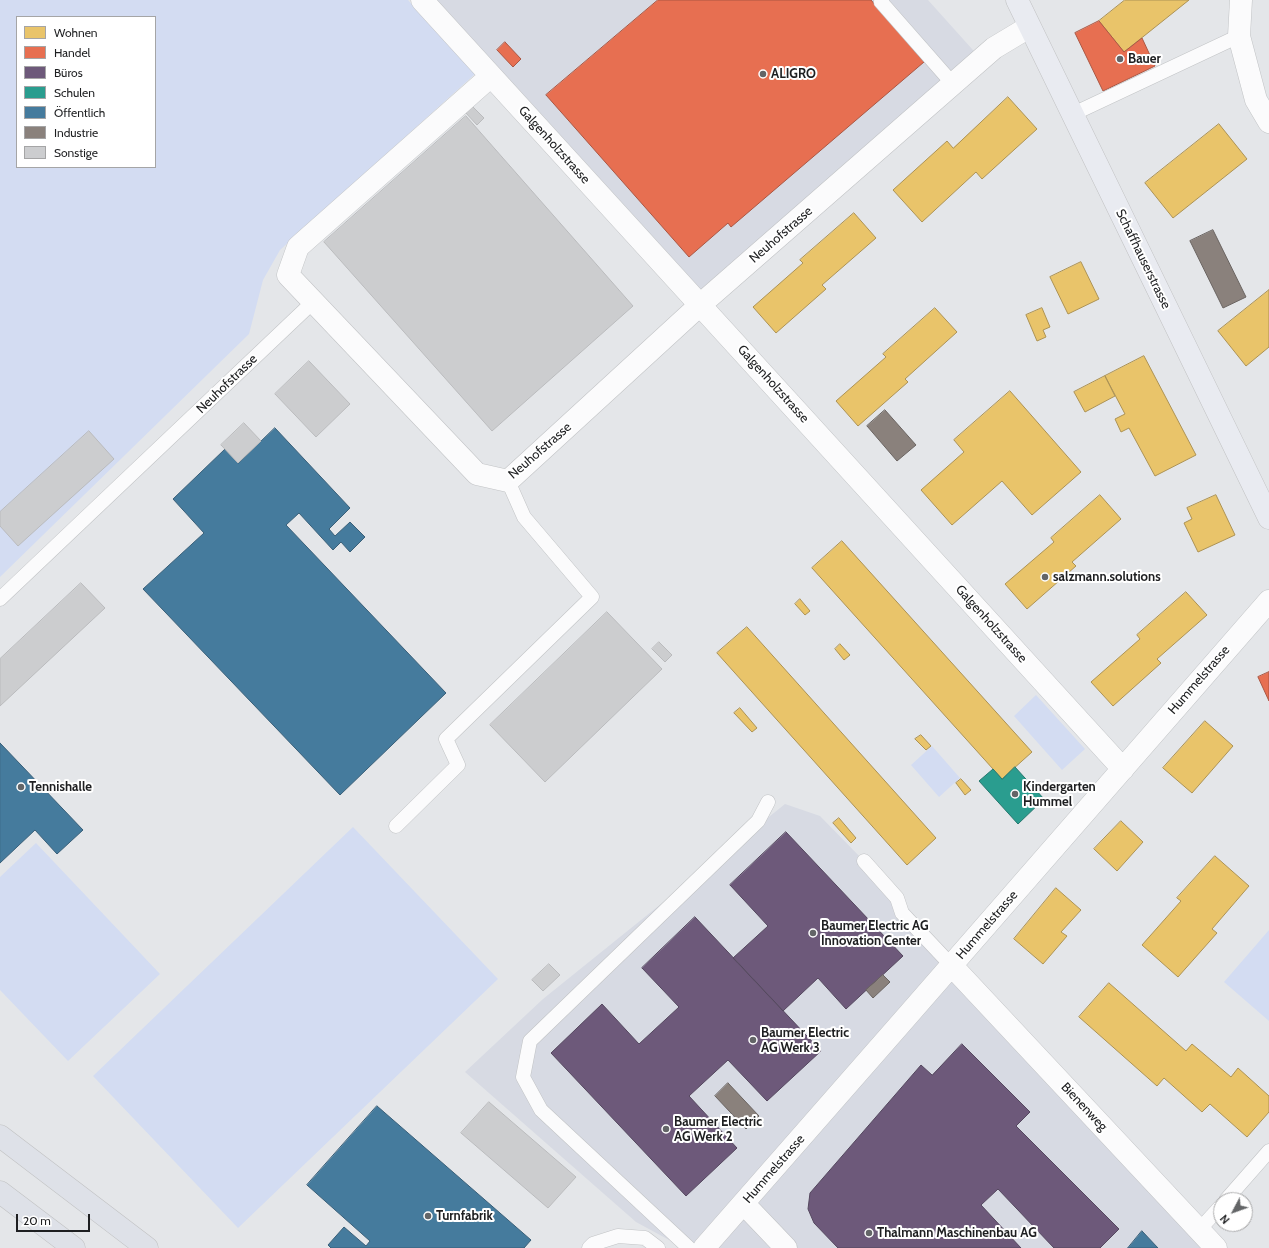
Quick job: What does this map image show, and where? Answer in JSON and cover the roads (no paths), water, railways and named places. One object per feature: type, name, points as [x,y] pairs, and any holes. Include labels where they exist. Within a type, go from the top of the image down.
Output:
[{"type":"highway","points":[[0,1136],[147,1248]]},
{"type":"highway","points":[[0,1192],[74,1248]]},
{"type":"main road","name":"Schaffhauserstrasse","points":[[1016,0],[1269,518]]},
{"type":"street","name":"Galgenholzstrasse","points":[[422,0],[1123,768]]},
{"type":"street","points":[[1241,0],[1239,36],[1256,100],[1269,122]]},
{"type":"street","name":"Neuhofstrasse","points":[[313,302],[477,474],[508,481],[700,305],[994,48],[1029,27]]},
{"type":"street","points":[[313,302],[288,275],[298,247],[491,76]]},
{"type":"street","name":"Hummelstrasse","points":[[704,1248],[952,966],[1269,600]]},
{"type":"street","name":"Bienenweg","points":[[952,966],[1216,1248]]},
{"type":"street","points":[[744,1204],[786,1248]]},
{"type":"lane","points":[[882,0],[881,2],[953,84]]},
{"type":"lane","points":[[1073,114],[1239,36]]},
{"type":"lane","name":"Neuhofstrasse","points":[[0,599],[313,302]]},
{"type":"lane","points":[[396,826],[458,765],[446,739],[592,597],[524,517],[508,481]]},
{"type":"lane","points":[[689,1248],[541,1110],[523,1077],[530,1041],[758,821],[768,802]]},
{"type":"lane","points":[[864,861],[897,898],[902,913],[952,966]]},
{"type":"lane","points":[[1233,1192],[1269,1151]]},
{"type":"lane","points":[[1199,1230],[1213,1215]]},
{"type":"lane","points":[[589,1248],[593,1244],[618,1236],[645,1238],[658,1248]]},
{"type":"place","name":"Bauer","points":[[1120,59]]},
{"type":"place","name":"ALIGRO","points":[[763,74]]},
{"type":"place","name":"salzmann.solutions","points":[[1045,577]]},
{"type":"place","name":"Tennishalle","points":[[21,787]]},
{"type":"place","name":"Kindergarten Hummel","points":[[1015,794]]},
{"type":"place","name":"Baumer Electric AG Innovation Center","points":[[813,933]]},
{"type":"place","name":"Baumer Electric AG Werk 3","points":[[753,1040]]},
{"type":"place","name":"Baumer Electric AG Werk 2","points":[[666,1129]]},
{"type":"place","name":"Turnfabrik","points":[[428,1216]]},
{"type":"place","name":"Thalmann Maschinenbau AG","points":[[869,1233]]}]
